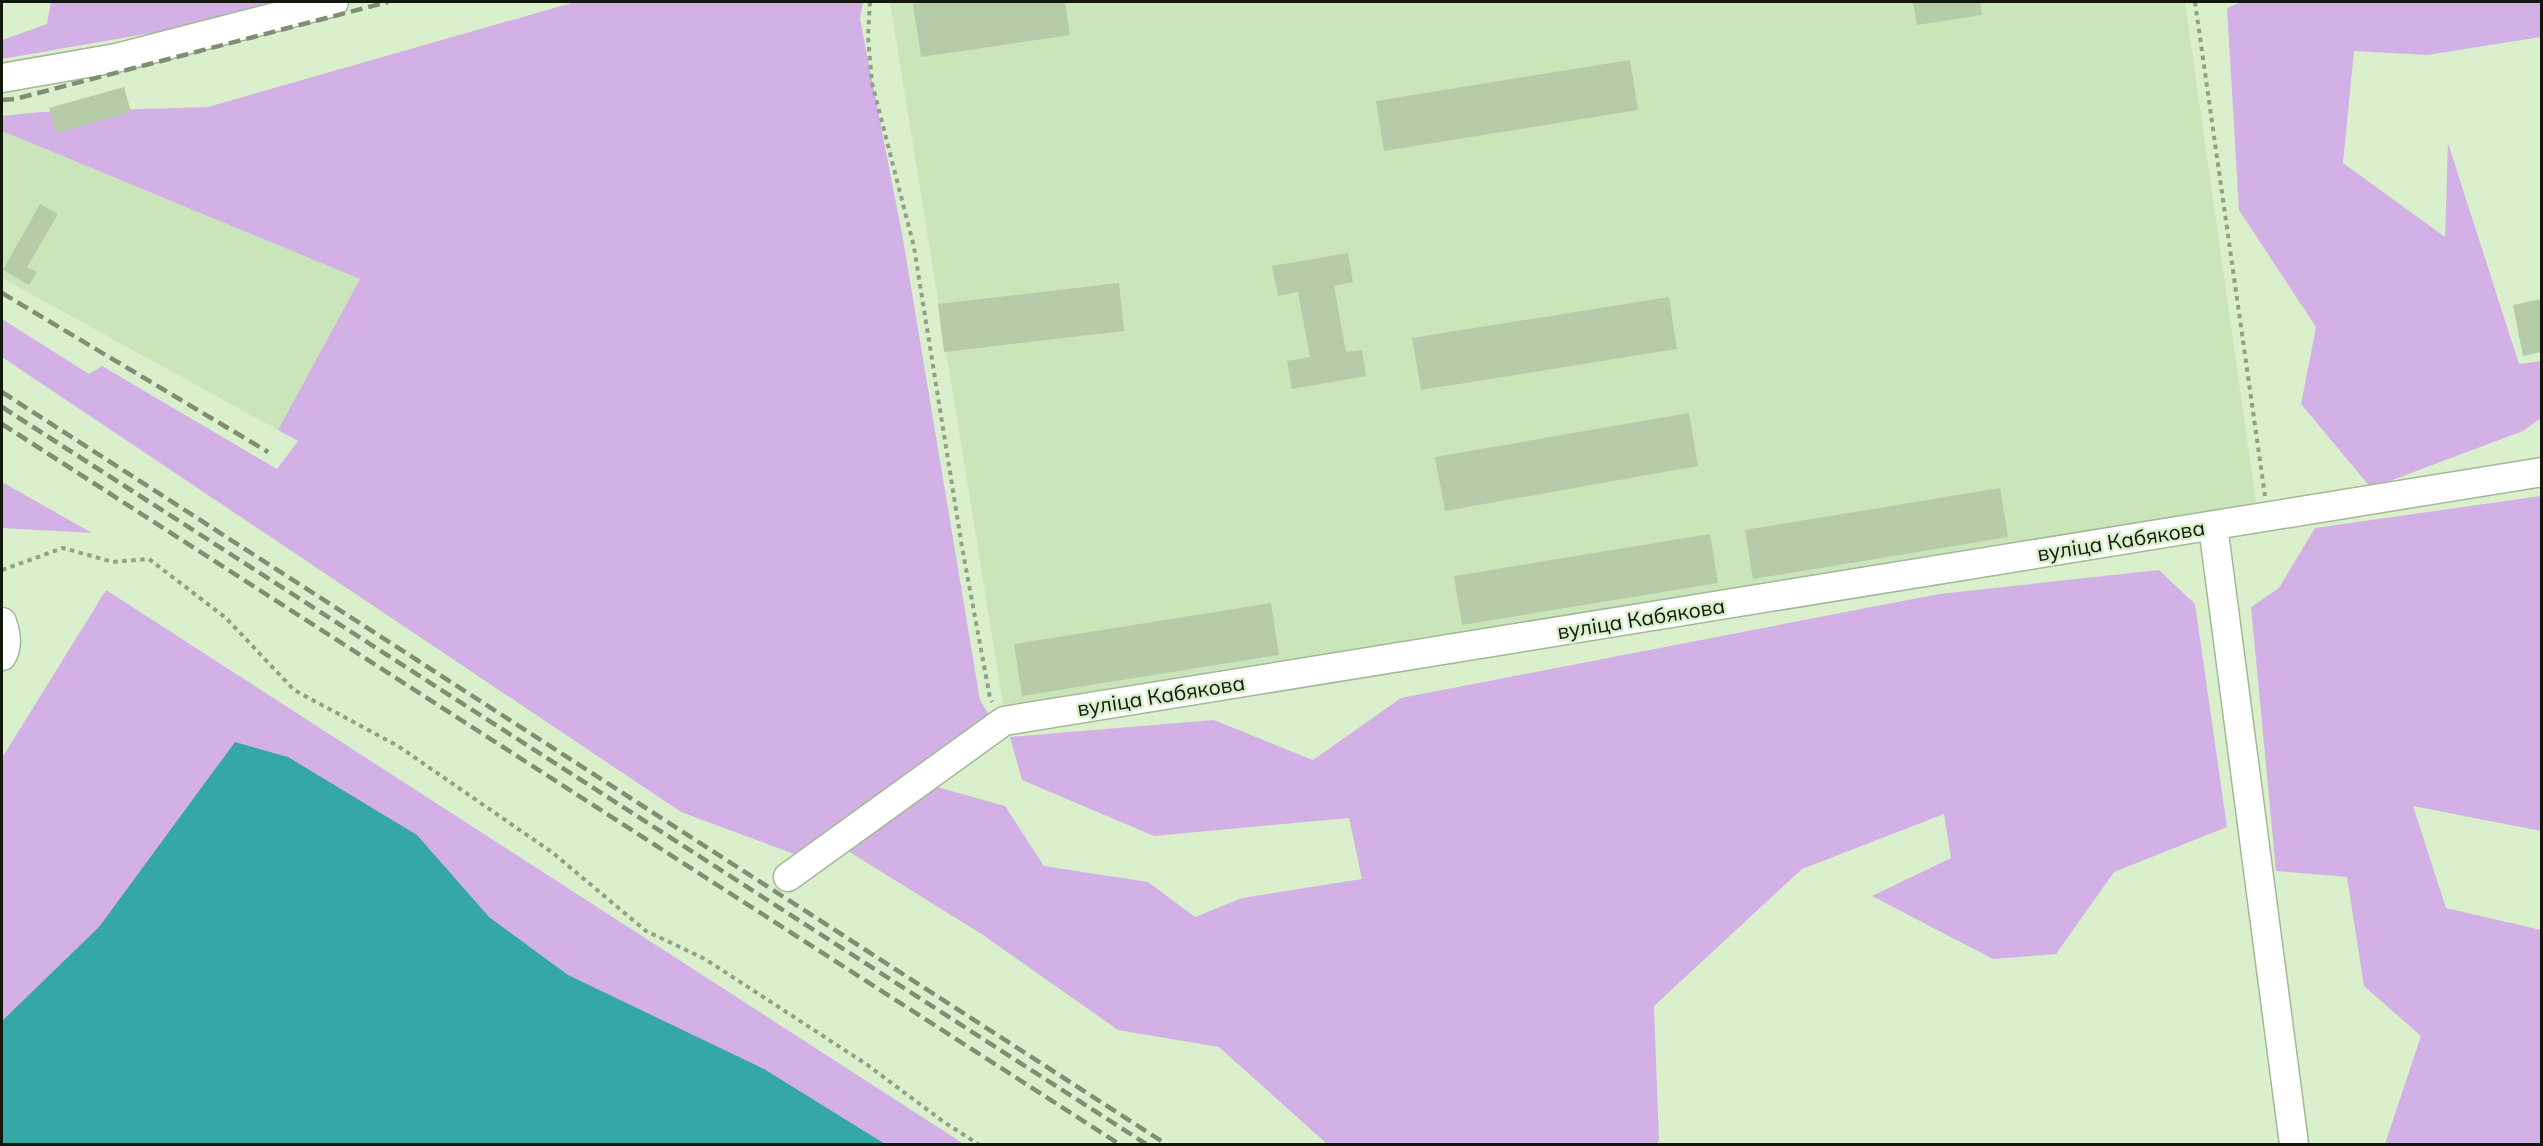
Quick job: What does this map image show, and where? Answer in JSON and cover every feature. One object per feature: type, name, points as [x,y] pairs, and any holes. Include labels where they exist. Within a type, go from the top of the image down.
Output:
[{"type":"street","points":[[2,78],[116,58],[334,2]]},
{"type":"street","name":"вуліца Кабякова","points":[[788,877],[1004,721],[2541,472]]},
{"type":"street","points":[[2213,526],[2294,1144]]},
{"type":"street","points":[[2,622],[6,632],[2,656]]},
{"type":"path","points":[[870,2],[867,37],[872,83],[914,247],[960,536],[990,698],[1004,721]]},
{"type":"path","points":[[2195,2],[2268,517]]},
{"type":"path","points":[[2,570],[63,548],[113,562],[149,559],[226,618],[294,690],[398,746],[553,854],[646,931],[715,966],[866,1064],[944,1122],[978,1144]]},
{"type":"shaded area","points":[[51,2],[303,2],[249,16],[2,59],[2,40],[47,24]]},
{"type":"shaded area","points":[[575,2],[863,2],[860,19],[903,239],[980,700],[990,717],[794,854],[681,812],[2,357],[2,319],[89,374],[102,366],[277,469],[298,441],[278,430],[360,279],[2,131],[2,116],[40,112],[208,107]]},
{"type":"shaded area","points":[[890,2],[2185,2],[2257,509],[1004,711]]},
{"type":"shaded area","points":[[2241,2],[2541,2],[2541,37],[2427,55],[2354,51],[2343,163],[2445,237],[2448,143],[2519,364],[2541,361],[2541,418],[2523,431],[2371,488],[2301,404],[2316,327],[2239,210],[2227,8]]},
{"type":"shaded area","points":[[2,131],[360,279],[278,430],[2,278]]},
{"type":"shaded area","points":[[2,482],[92,533],[2,528]]},
{"type":"shaded area","points":[[2541,496],[2541,831],[2413,806],[2446,908],[2541,930],[2541,1144],[2385,1144],[2421,1036],[2364,986],[2347,877],[2276,871],[2251,607],[2279,588],[2315,528]]},
{"type":"shaded area","points":[[2159,570],[2195,604],[2227,827],[2114,872],[2056,954],[1993,959],[1872,896],[1951,858],[1944,814],[1802,869],[1654,1006],[1659,1141],[1656,1144],[1327,1144],[1219,1047],[1118,1030],[983,935],[848,851],[937,787],[1005,806],[1044,866],[1148,882],[1195,917],[1242,898],[1362,879],[1349,818],[1154,836],[1022,780],[1010,737],[1214,720],[1313,760],[1401,698],[1939,594]]},
{"type":"shaded area","points":[[106,590],[964,1144],[2,1144],[2,758]]},
{"type":"water","points":[[235,742],[288,757],[417,835],[489,917],[568,975],[764,1069],[885,1144],[2,1144],[2,1021],[99,927]]},
{"type":"building","points":[[1065,2],[1070,35],[921,57],[913,4]]},
{"type":"building","points":[[1913,2],[1980,2],[1982,15],[1917,25]]},
{"type":"building","points":[[1630,60],[1638,110],[1384,151],[1376,101]]},
{"type":"building","points":[[124,87],[131,112],[56,133],[49,108]]},
{"type":"building","points":[[40,204],[58,214],[27,267],[37,272],[29,285],[3,270]]},
{"type":"building","points":[[1348,253],[1353,282],[1334,286],[1346,352],[1362,350],[1366,376],[1292,389],[1287,361],[1310,357],[1298,292],[1278,296],[1272,266]]},
{"type":"building","points":[[1119,283],[1124,331],[944,352],[938,304]]},
{"type":"building","points":[[1669,297],[1677,349],[1421,390],[1412,338]]},
{"type":"building","points":[[2541,299],[2541,352],[2523,356],[2513,305]]},
{"type":"building","points":[[1689,413],[1698,466],[1445,511],[1435,457]]},
{"type":"building","points":[[2000,488],[2008,537],[1753,579],[1745,530]]},
{"type":"building","points":[[1710,534],[1718,583],[1462,625],[1454,576]]},
{"type":"building","points":[[1271,603],[1279,655],[1022,696],[1014,644]]},
{"type":"railway","points":[[2,100],[15,99],[388,2]]},
{"type":"railway","points":[[2,293],[268,452]]},
{"type":"railway","points":[[2,392],[1166,1144]]},
{"type":"railway","points":[[2,407],[1146,1144]]},
{"type":"railway","points":[[2,424],[1119,1144]]}]
